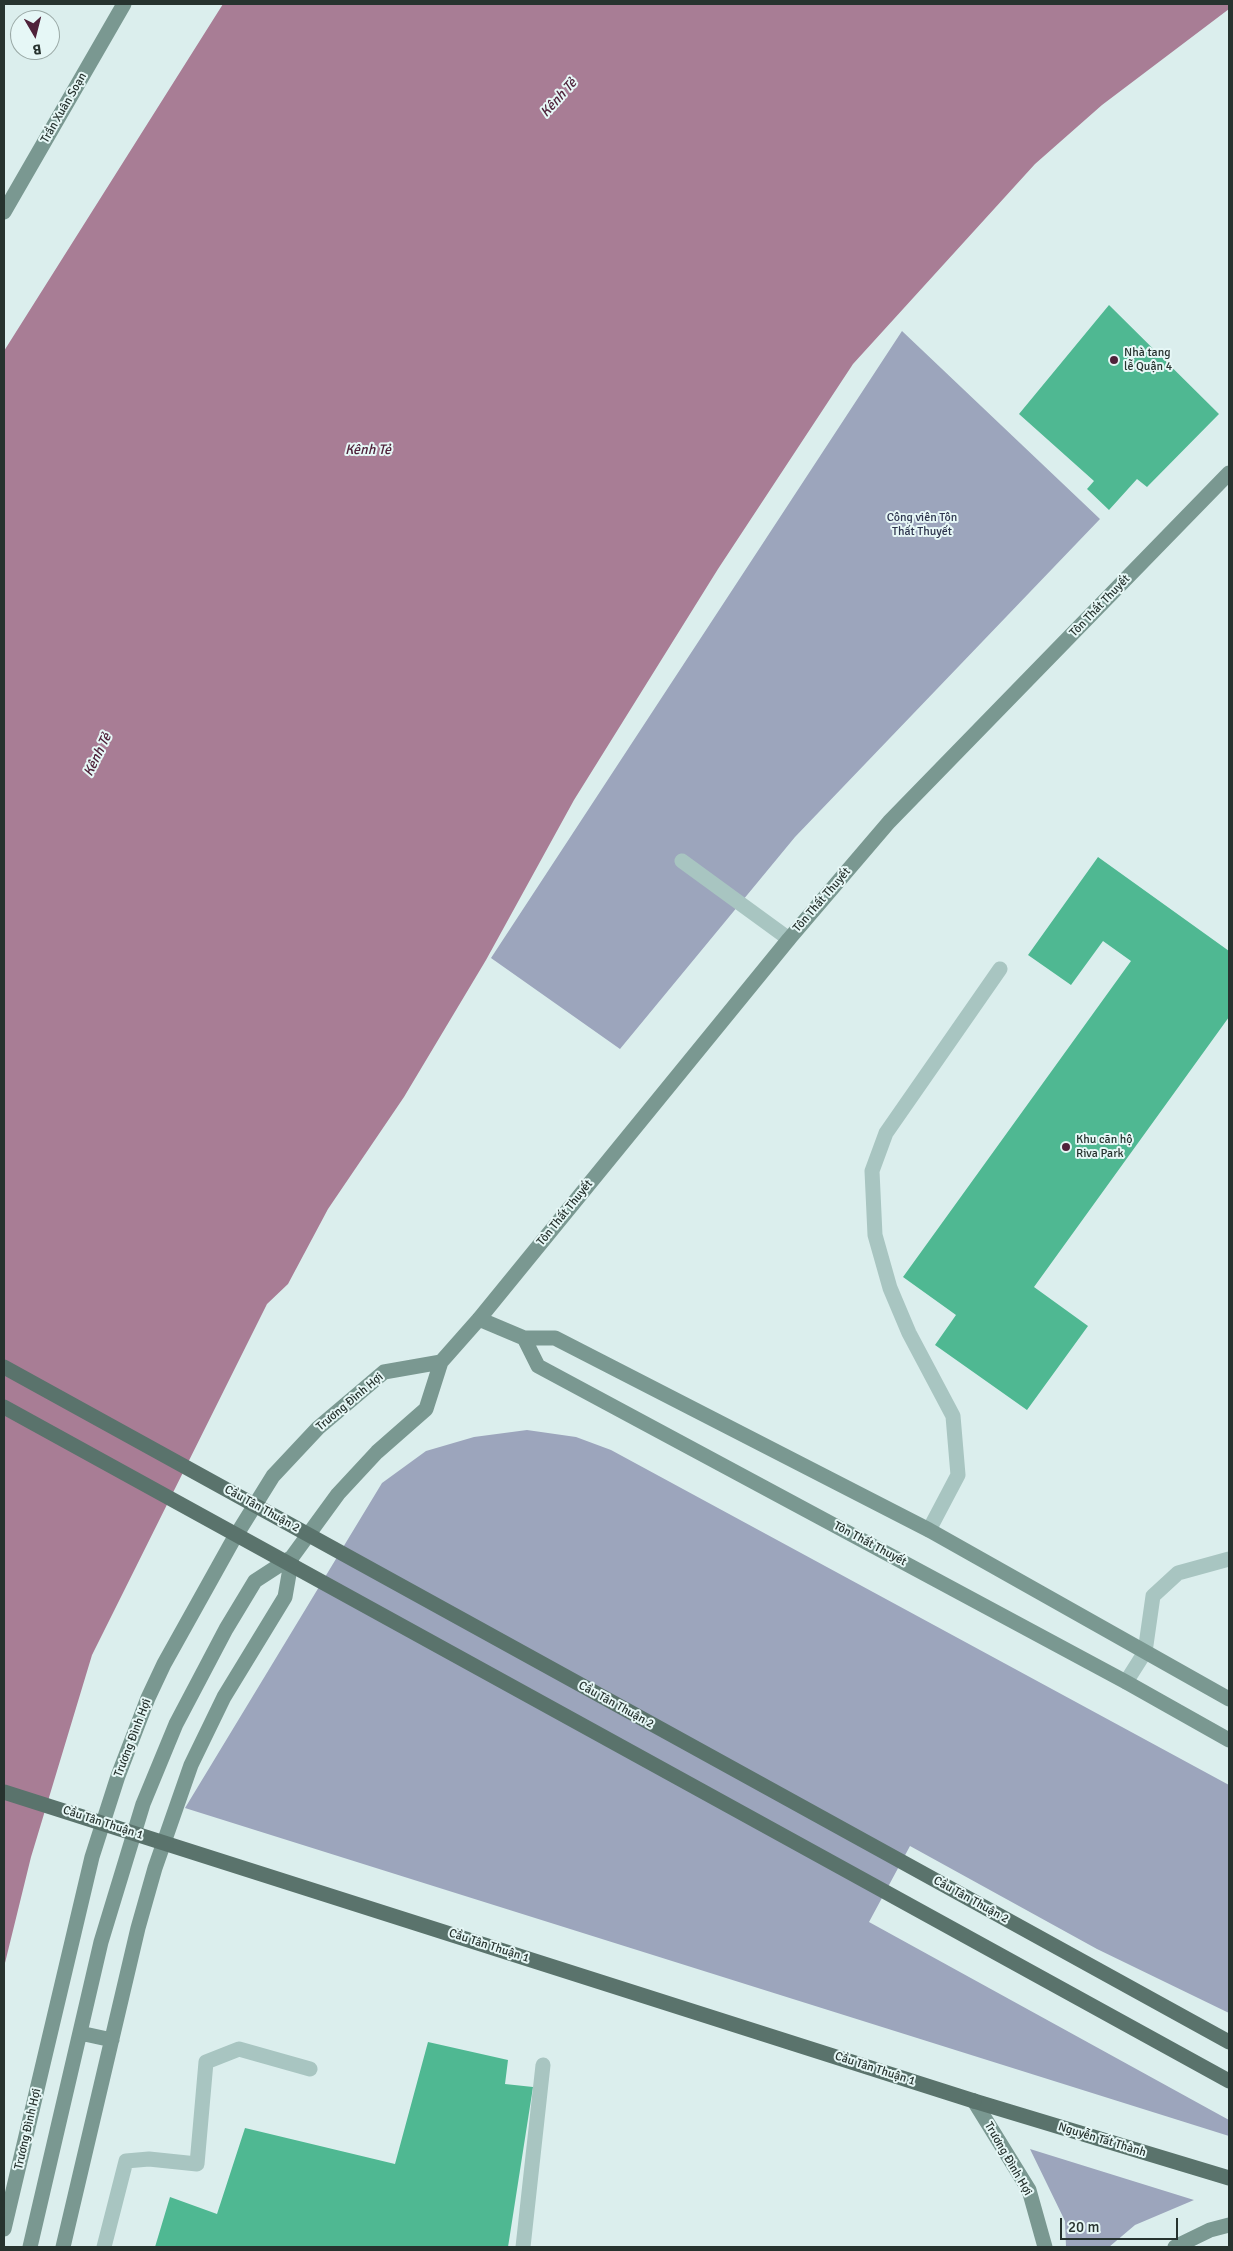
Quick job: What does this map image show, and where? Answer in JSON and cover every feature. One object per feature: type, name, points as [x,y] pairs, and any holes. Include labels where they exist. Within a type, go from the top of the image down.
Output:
[{"type":"main road","name":"Trần Xuân Soạn","points":[[4,212],[124,4]]},
{"type":"main road","name":"Tôn Thất Thuyết","points":[[479,1319],[789,938],[889,822],[1229,473]]},
{"type":"main road","points":[[30,2247],[101,1942],[143,1804],[176,1724],[226,1629],[255,1581],[292,1557],[338,1494],[377,1452],[426,1409],[441,1362],[479,1319],[524,1338],[555,1338],[929,1530],[1229,1699]]},
{"type":"main road","name":"Tôn Thất Thuyết","points":[[524,1338],[538,1366],[1126,1682],[1229,1740]]},
{"type":"main road","name":"Trương Đình Hợi","points":[[4,2229],[92,1857],[118,1776],[148,1698],[164,1664],[227,1550],[273,1476],[318,1428],[384,1372],[441,1362]]},
{"type":"main road","name":"Cầu Tân Thuận 2","points":[[4,1367],[1229,2042]]},
{"type":"main road","points":[[4,1407],[1229,2081]]},
{"type":"main road","points":[[63,2247],[138,1928],[154,1868],[191,1765],[224,1697],[285,1598],[292,1557]]},
{"type":"main road","name":"Cầu Tân Thuận 1","points":[[4,1792],[974,2101]]},
{"type":"main road","points":[[80,2033],[112,2040]]},
{"type":"main road","name":"Trương Đình Hợi","points":[[974,2101],[1029,2190],[1045,2247]]},
{"type":"main road","name":"Nguyễn Tất Thành","points":[[974,2101],[1229,2178]]},
{"type":"main road","points":[[1175,2247],[1210,2230],[1229,2225]]},
{"type":"lane","points":[[682,861],[789,938]]},
{"type":"lane","points":[[929,1530],[958,1475],[952,1416],[909,1333],[890,1288],[875,1235],[872,1171],[886,1133],[1000,969]]},
{"type":"lane","points":[[1126,1682],[1145,1652],[1153,1596],[1178,1573],[1229,1559]]},
{"type":"lane","points":[[104,2247],[126,2161],[149,2159],[197,2164],[206,2062],[240,2049],[310,2069]]},
{"type":"lane","points":[[523,2247],[543,2065]]},
{"type":"green space","name":"Công viên Tôn Thất Thuyết","points":[[902,331],[1100,519],[795,837],[620,1049],[491,958]]},
{"type":"green space","points":[[527,1430],[576,1437],[611,1450],[1229,1785],[1229,2013],[1097,1949],[910,1846],[869,1922],[1229,2120],[1229,2136],[185,1808],[382,1483],[426,1451],[474,1437]]},
{"type":"green space","points":[[1030,2149],[1194,2200],[1135,2225],[1109,2247],[1066,2247],[1065,2221]]},
{"type":"water","name":"Kênh Tẻ","points":[[223,4],[1229,4],[1229,9],[1102,105],[1035,164],[853,364],[718,569],[574,800],[486,960],[404,1097],[328,1209],[288,1284],[267,1304],[92,1655],[31,1857],[4,1967],[4,351]]},
{"type":"building","name":"Nhà tang lễ Quận 4","points":[[1109,305],[1219,414],[1147,487],[1137,479],[1109,510],[1087,489],[1094,481],[1019,414]]},
{"type":"building","name":"Khu căn hộ Riva Park","points":[[1098,857],[1229,951],[1229,1017],[1034,1287],[1088,1326],[1027,1410],[935,1345],[956,1315],[903,1277],[1131,961],[1103,941],[1071,985],[1028,955]]},
{"type":"building","points":[[428,2042],[508,2060],[505,2084],[533,2087],[508,2247],[155,2247],[170,2197],[217,2214],[245,2128],[395,2164]]},
{"type":"place","name":"Nhà tang lễ Quận 4","points":[[1114,360]]},
{"type":"place","name":"Khu căn hộ Riva Park","points":[[1066,1147]]}]
